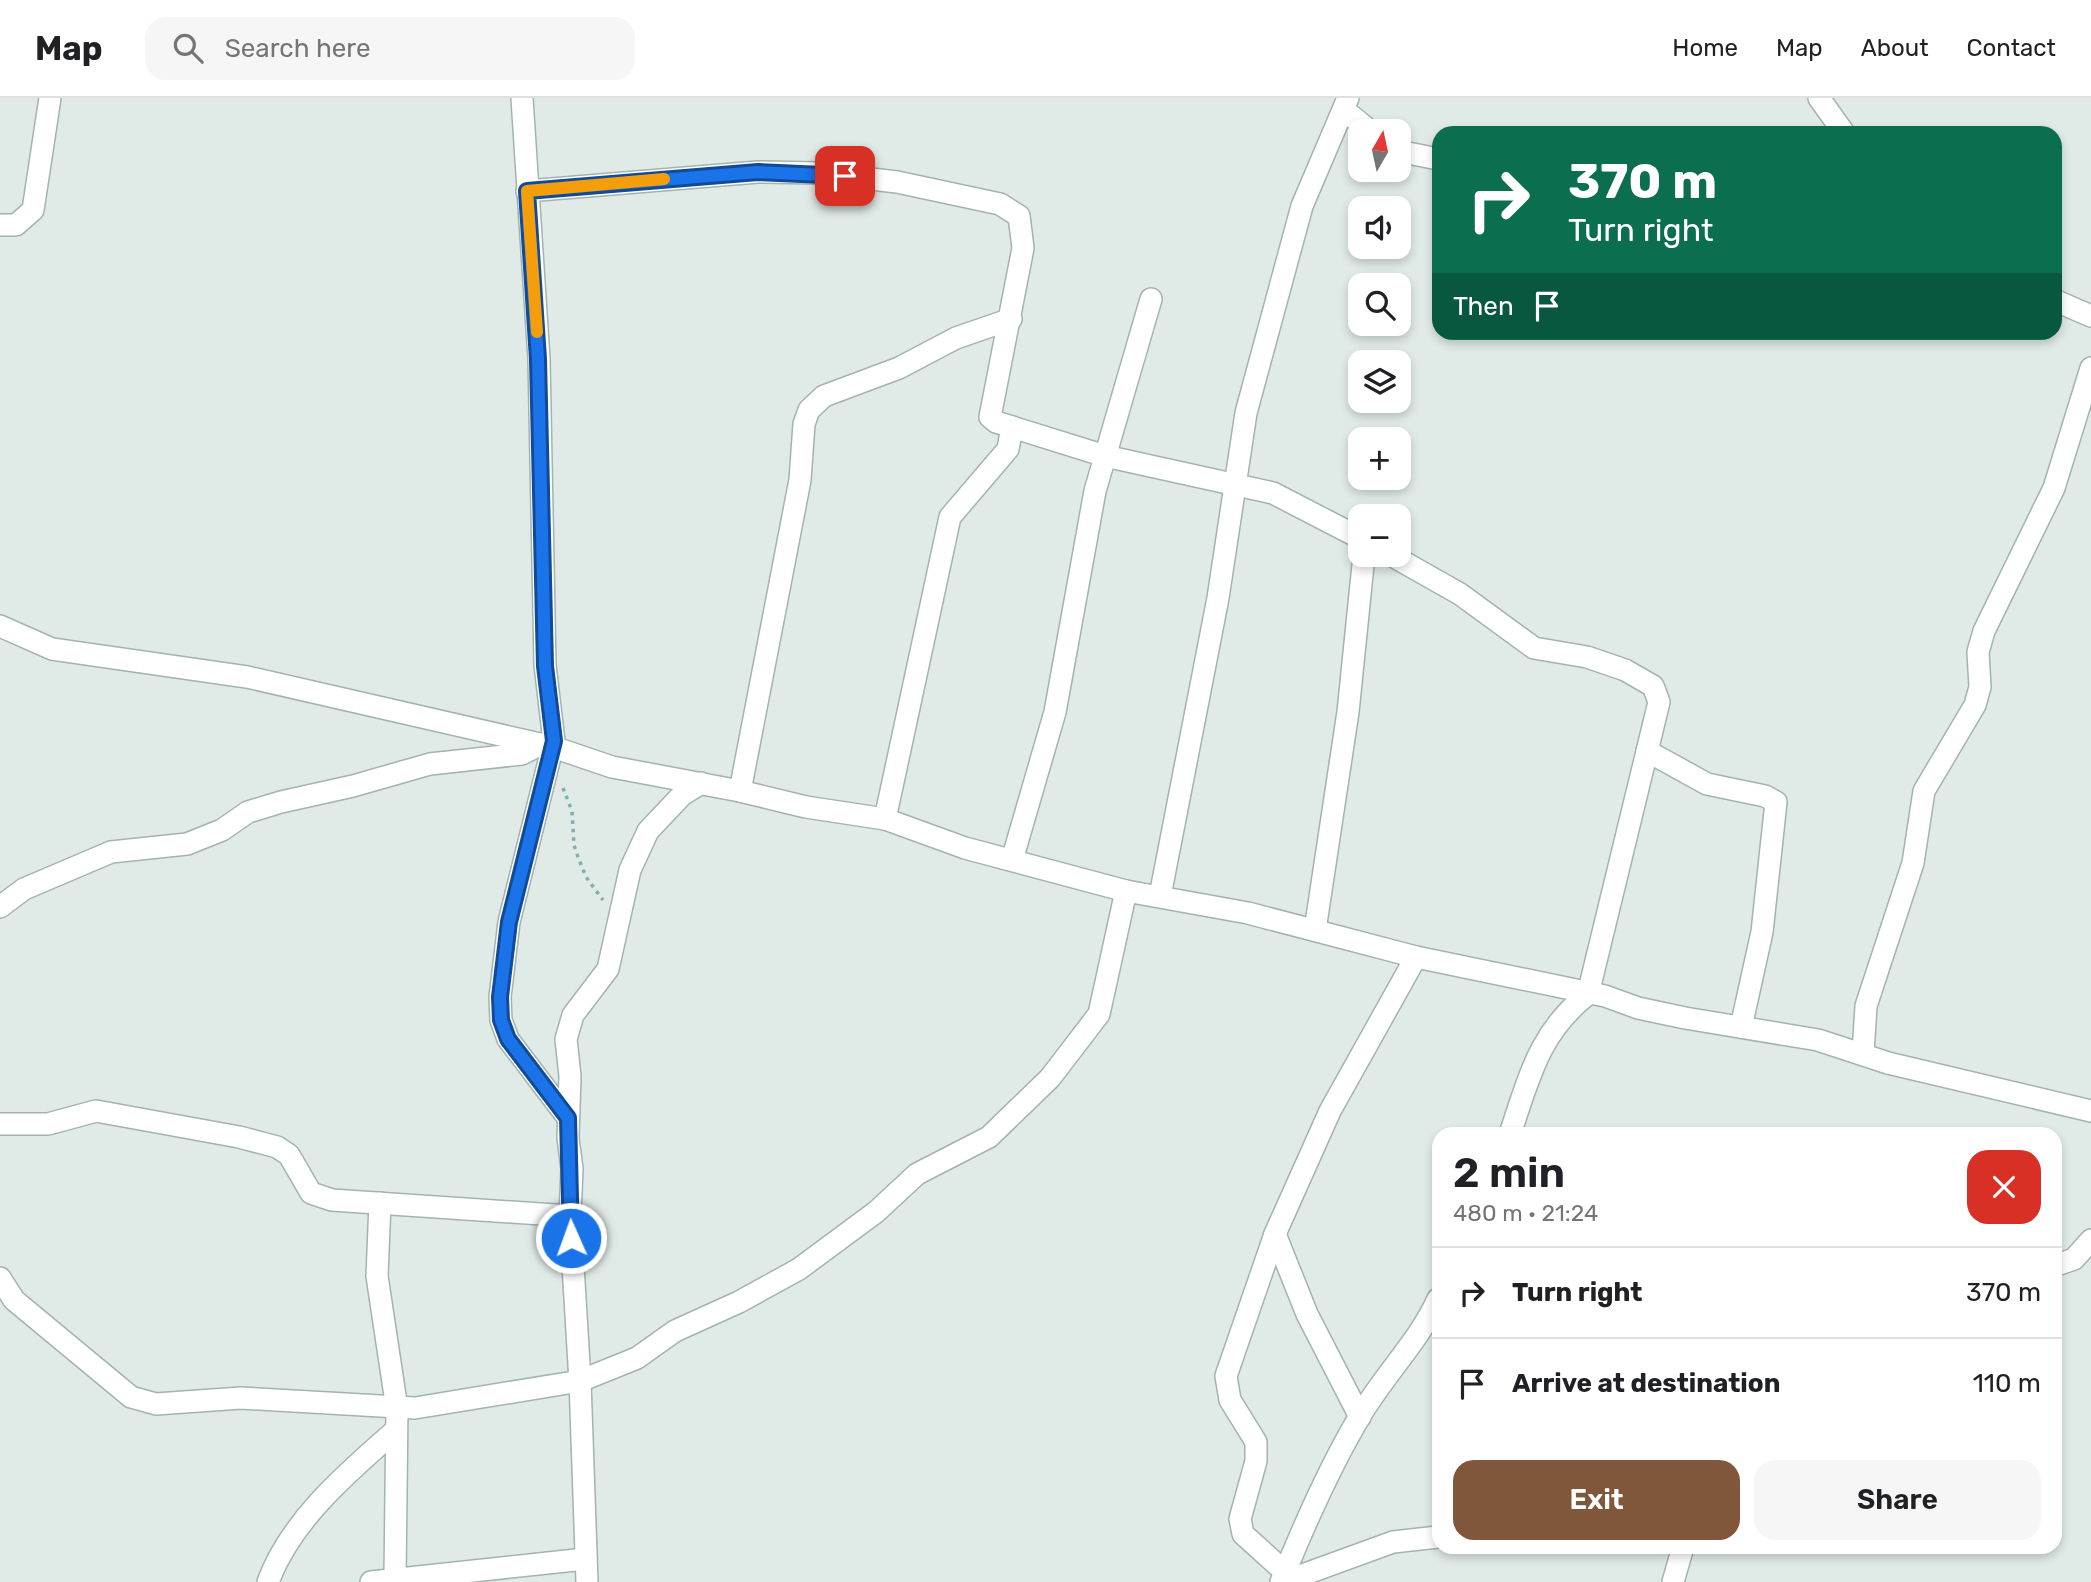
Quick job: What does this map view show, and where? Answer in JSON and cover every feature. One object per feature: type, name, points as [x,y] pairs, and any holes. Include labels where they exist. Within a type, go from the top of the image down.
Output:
[{"type":"street","points":[[0,225],[16,225],[33,210],[50,98]]},
{"type":"street","points":[[522,98],[538,359],[549,750],[509,922],[500,997],[501,1020],[508,1039],[568,1118]]},
{"type":"street","points":[[1819,98],[1839,126]]},
{"type":"street","points":[[1160,896],[1218,598],[1233,484],[1246,413],[1302,206],[1346,104],[1359,119]]},
{"type":"street","points":[[1411,154],[1432,158]]},
{"type":"street","points":[[527,191],[758,172],[819,173],[897,182],[1000,205],[1019,216],[1023,236],[1011,319],[990,417],[1012,428],[1105,456],[1273,493],[1348,532]]},
{"type":"street","points":[[1012,860],[1055,712],[1095,491],[1151,299]]},
{"type":"street","points":[[2062,303],[2091,316]]},
{"type":"street","points":[[740,791],[800,480],[804,424],[809,410],[824,396],[899,368],[976,330],[1011,319]]},
{"type":"street","points":[[1863,1053],[1866,1006],[1913,863],[1924,790],[1975,705],[1980,687],[1978,652],[1984,631],[2054,488],[2091,368]]},
{"type":"street","points":[[885,819],[950,517],[1008,449],[1012,428]]},
{"type":"street","points":[[1411,566],[1460,594],[1534,648],[1587,657],[1625,670],[1653,686],[1659,702],[1588,994],[1568,1009],[1549,1033],[1513,1127]]},
{"type":"street","points":[[1315,930],[1348,712],[1363,567]]},
{"type":"street","points":[[2,628],[52,649],[247,677],[612,766],[701,782],[806,807],[885,819],[1012,860],[1126,891],[1248,913],[1416,957],[1685,1018],[1818,1040],[1909,1068],[2091,1111]]},
{"type":"street","points":[[0,908],[24,889],[111,852],[187,844],[222,830],[248,812],[281,802],[353,786],[430,764],[549,750]]},
{"type":"street","points":[[1647,751],[1707,784],[1765,796],[1776,802],[1762,933],[1741,1027]]},
{"type":"street","points":[[587,1582],[580,1381],[570,1216],[570,1076],[566,1054],[569,1027],[573,1015],[608,969],[630,870],[648,831],[682,795],[701,782]]},
{"type":"street","points":[[0,1278],[15,1300],[131,1397],[156,1404],[241,1398],[397,1409],[580,1381],[637,1358],[675,1331],[738,1303],[799,1269],[876,1212],[917,1174],[989,1137],[1050,1078],[1099,1014],[1126,891]]},
{"type":"street","points":[[1283,1579],[1243,1534],[1240,1519],[1256,1461],[1256,1442],[1230,1400],[1226,1376],[1275,1234],[1330,1111],[1416,957]]},
{"type":"street","points":[[0,1124],[48,1124],[96,1111],[239,1137],[277,1147],[289,1154],[311,1193],[332,1200],[570,1216]]},
{"type":"street","points":[[380,1203],[376,1276],[397,1409],[395,1577]]},
{"type":"street","points":[[1275,1234],[1307,1314],[1360,1417]]},
{"type":"street","points":[[2062,1263],[2074,1259],[2091,1240]]},
{"type":"street","points":[[1283,1579],[1300,1535],[1360,1417],[1390,1370],[1426,1325],[1432,1312]]},
{"type":"street","points":[[268,1582],[288,1540],[345,1475],[396,1430]]},
{"type":"street","points":[[1283,1579],[1392,1542],[1432,1538]]},
{"type":"street","points":[[1673,1582],[1680,1554]]},
{"type":"street","points":[[371,1582],[395,1577],[585,1559]]},
{"type":"path","points":[[549,750],[572,811],[574,845],[578,858],[586,877],[617,920]]},
{"type":"slow traffic","points":[[537,332],[527,191],[664,179]]},
{"type":"route","points":[[571,1238],[572,1169],[568,1118],[551,1091],[508,1039],[501,1020],[500,997],[500,976],[509,922],[518,881],[540,810],[554,741],[545,666],[538,359],[527,191],[758,172],[845,176]]}]
